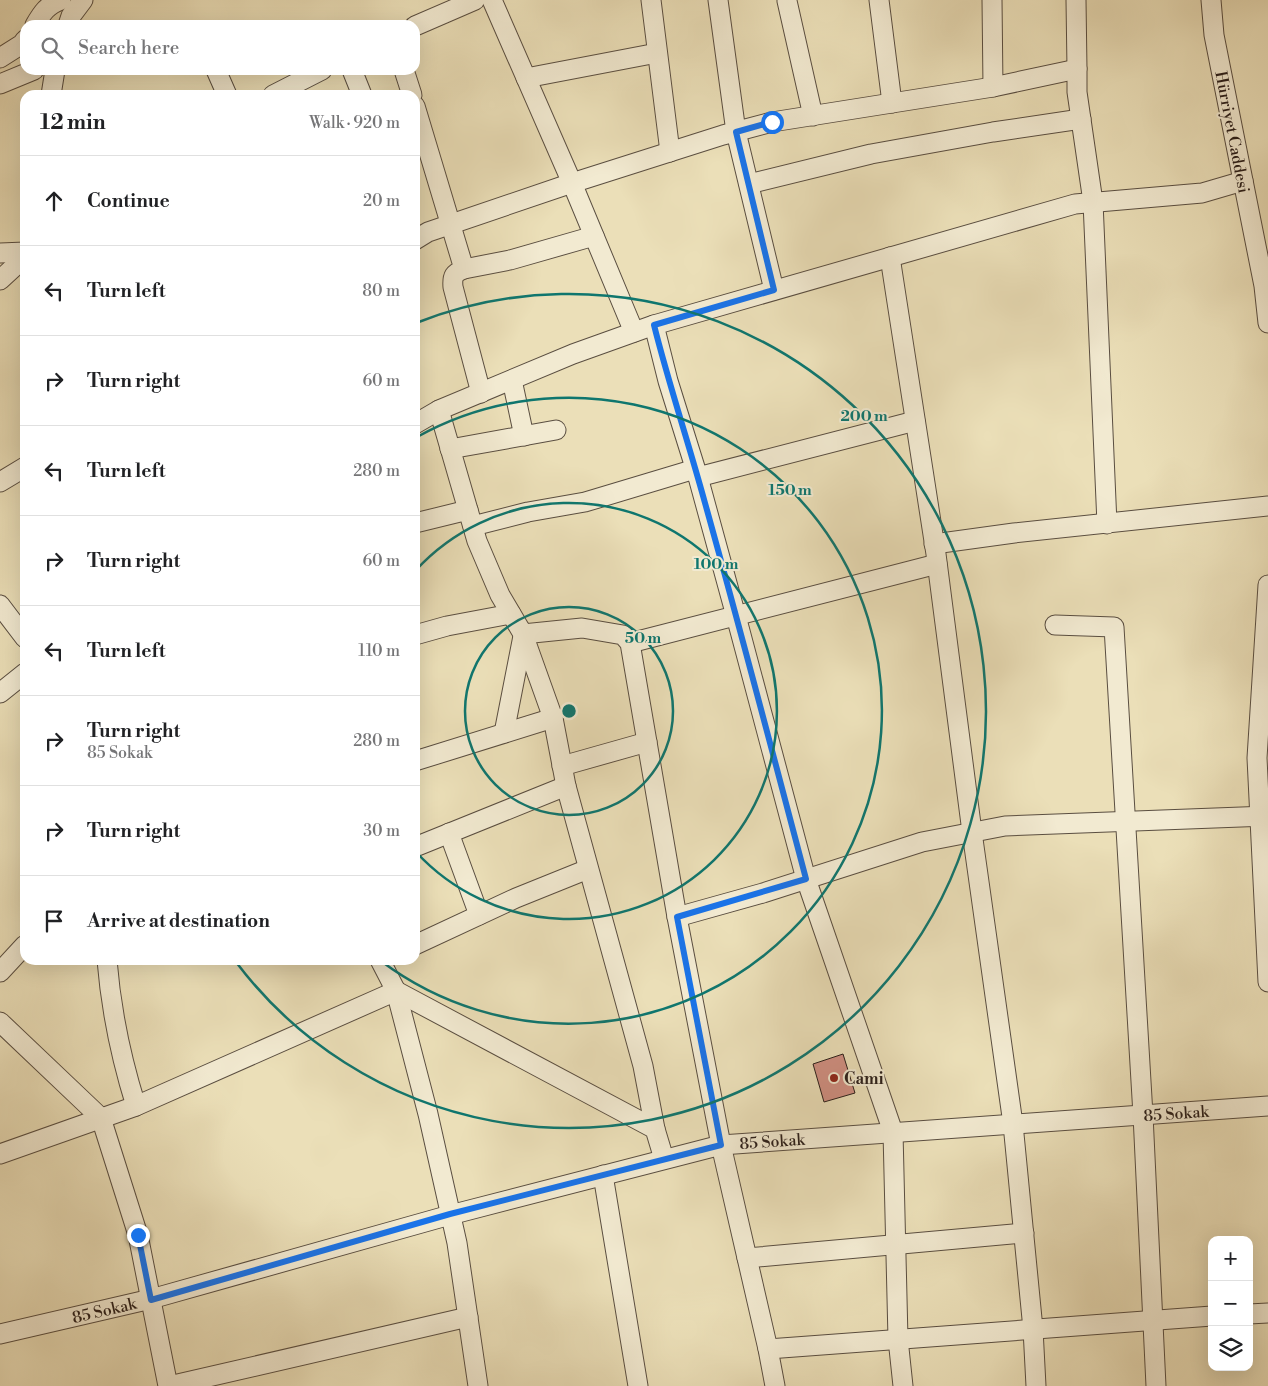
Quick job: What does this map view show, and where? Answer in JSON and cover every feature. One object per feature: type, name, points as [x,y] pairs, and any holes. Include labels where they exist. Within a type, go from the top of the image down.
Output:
[{"type":"street","points":[[38,20],[42,11],[52,3],[61,0]]},
{"type":"street","points":[[70,20],[82,0]]},
{"type":"street","points":[[420,24],[475,0]]},
{"type":"street","points":[[492,0],[572,183],[634,332]]},
{"type":"street","points":[[651,0],[670,152]]},
{"type":"street","points":[[718,0],[736,132],[774,290]]},
{"type":"street","points":[[878,0],[892,103]]},
{"type":"street","points":[[992,0],[993,87]]},
{"type":"street","points":[[1076,0],[1077,92],[1092,202],[1107,524]]},
{"type":"street","name":"Hürriyet Caddesi","points":[[1211,0],[1214,35],[1264,286],[1268,323]]},
{"type":"street","points":[[787,1],[813,116]]},
{"type":"street","points":[[0,58],[20,45]]},
{"type":"street","points":[[526,78],[657,53]]},
{"type":"street","points":[[420,235],[572,183],[772,122],[993,87],[1076,69]]},
{"type":"street","points":[[0,84],[22,75]]},
{"type":"street","points":[[51,90],[54,75]]},
{"type":"street","points":[[218,75],[225,90]]},
{"type":"street","points":[[283,90],[312,75]]},
{"type":"street","points":[[354,75],[360,90]]},
{"type":"street","points":[[406,75],[410,90]]},
{"type":"street","points":[[749,184],[871,154],[993,132],[1081,119]]},
{"type":"street","points":[[420,123],[464,269]]},
{"type":"street","points":[[420,421],[439,410],[573,354],[654,325],[1075,204],[1202,193],[1243,180]]},
{"type":"street","points":[[1249,213],[1268,231]]},
{"type":"street","points":[[482,392],[452,277],[455,273],[464,269],[510,260],[594,236]]},
{"type":"street","points":[[0,253],[20,252]]},
{"type":"street","points":[[890,257],[937,564],[1013,1124],[1033,1329],[1036,1386]]},
{"type":"street","points":[[0,280],[20,262]]},
{"type":"street","points":[[654,325],[668,381],[736,616],[806,879],[893,1132],[898,1339],[903,1386]]},
{"type":"street","points":[[512,380],[524,436]]},
{"type":"street","points":[[439,410],[477,541],[500,595],[523,634],[553,718],[566,786],[643,1066],[664,1160]]},
{"type":"street","points":[[420,523],[528,512],[585,502],[915,420]]},
{"type":"street","points":[[450,448],[556,430]]},
{"type":"street","points":[[0,482],[20,470]]},
{"type":"street","points":[[934,544],[1014,533],[1268,506]]},
{"type":"street","points":[[630,643],[937,564]]},
{"type":"street","points":[[1268,585],[1257,758],[1264,816],[1268,982]]},
{"type":"street","points":[[0,605],[20,631]]},
{"type":"street","points":[[420,634],[447,626],[511,614]]},
{"type":"street","points":[[1056,625],[1114,627],[1143,1115],[1156,1386]]},
{"type":"street","points":[[523,634],[582,628],[623,635],[630,643],[677,917],[721,1145],[775,1386]]},
{"type":"street","points":[[504,733],[523,634]]},
{"type":"street","points":[[0,693],[20,677]]},
{"type":"street","points":[[420,759],[553,718]]},
{"type":"street","points":[[562,766],[647,742]]},
{"type":"street","points":[[420,845],[566,786]]},
{"type":"street","points":[[677,917],[922,842],[1005,826],[1264,816]]},
{"type":"street","points":[[449,833],[479,915]]},
{"type":"street","points":[[420,943],[516,898],[588,869]]},
{"type":"street","points":[[0,972],[20,950]]},
{"type":"street","points":[[108,965],[118,1042],[136,1106]]},
{"type":"street","points":[[383,965],[396,991],[428,1114],[457,1243],[478,1386]]},
{"type":"street","points":[[396,991],[656,1129]]},
{"type":"street","points":[[0,1154],[136,1106],[396,991]]},
{"type":"street","points":[[0,1022],[101,1118],[138,1235],[169,1386],[468,1317]]},
{"type":"street","name":"85 Sokak","points":[[0,1334],[151,1300],[450,1214],[721,1145],[1268,1106]]},
{"type":"street","points":[[603,1175],[638,1386]]},
{"type":"street","points":[[747,1258],[1024,1233]]},
{"type":"street","points":[[1253,1314],[1268,1313]]},
{"type":"street","points":[[768,1348],[1208,1316]]},
{"type":"building","name":"Cami","points":[[843,1054],[855,1093],[824,1102],[813,1064]]},
{"type":"place","name":"Cami","points":[[834,1078]]},
{"type":"route","points":[[138,1235],[151,1300],[450,1214],[721,1145],[677,917],[806,879],[698,476],[668,381],[654,325],[774,290],[736,132],[772,122]]}]
